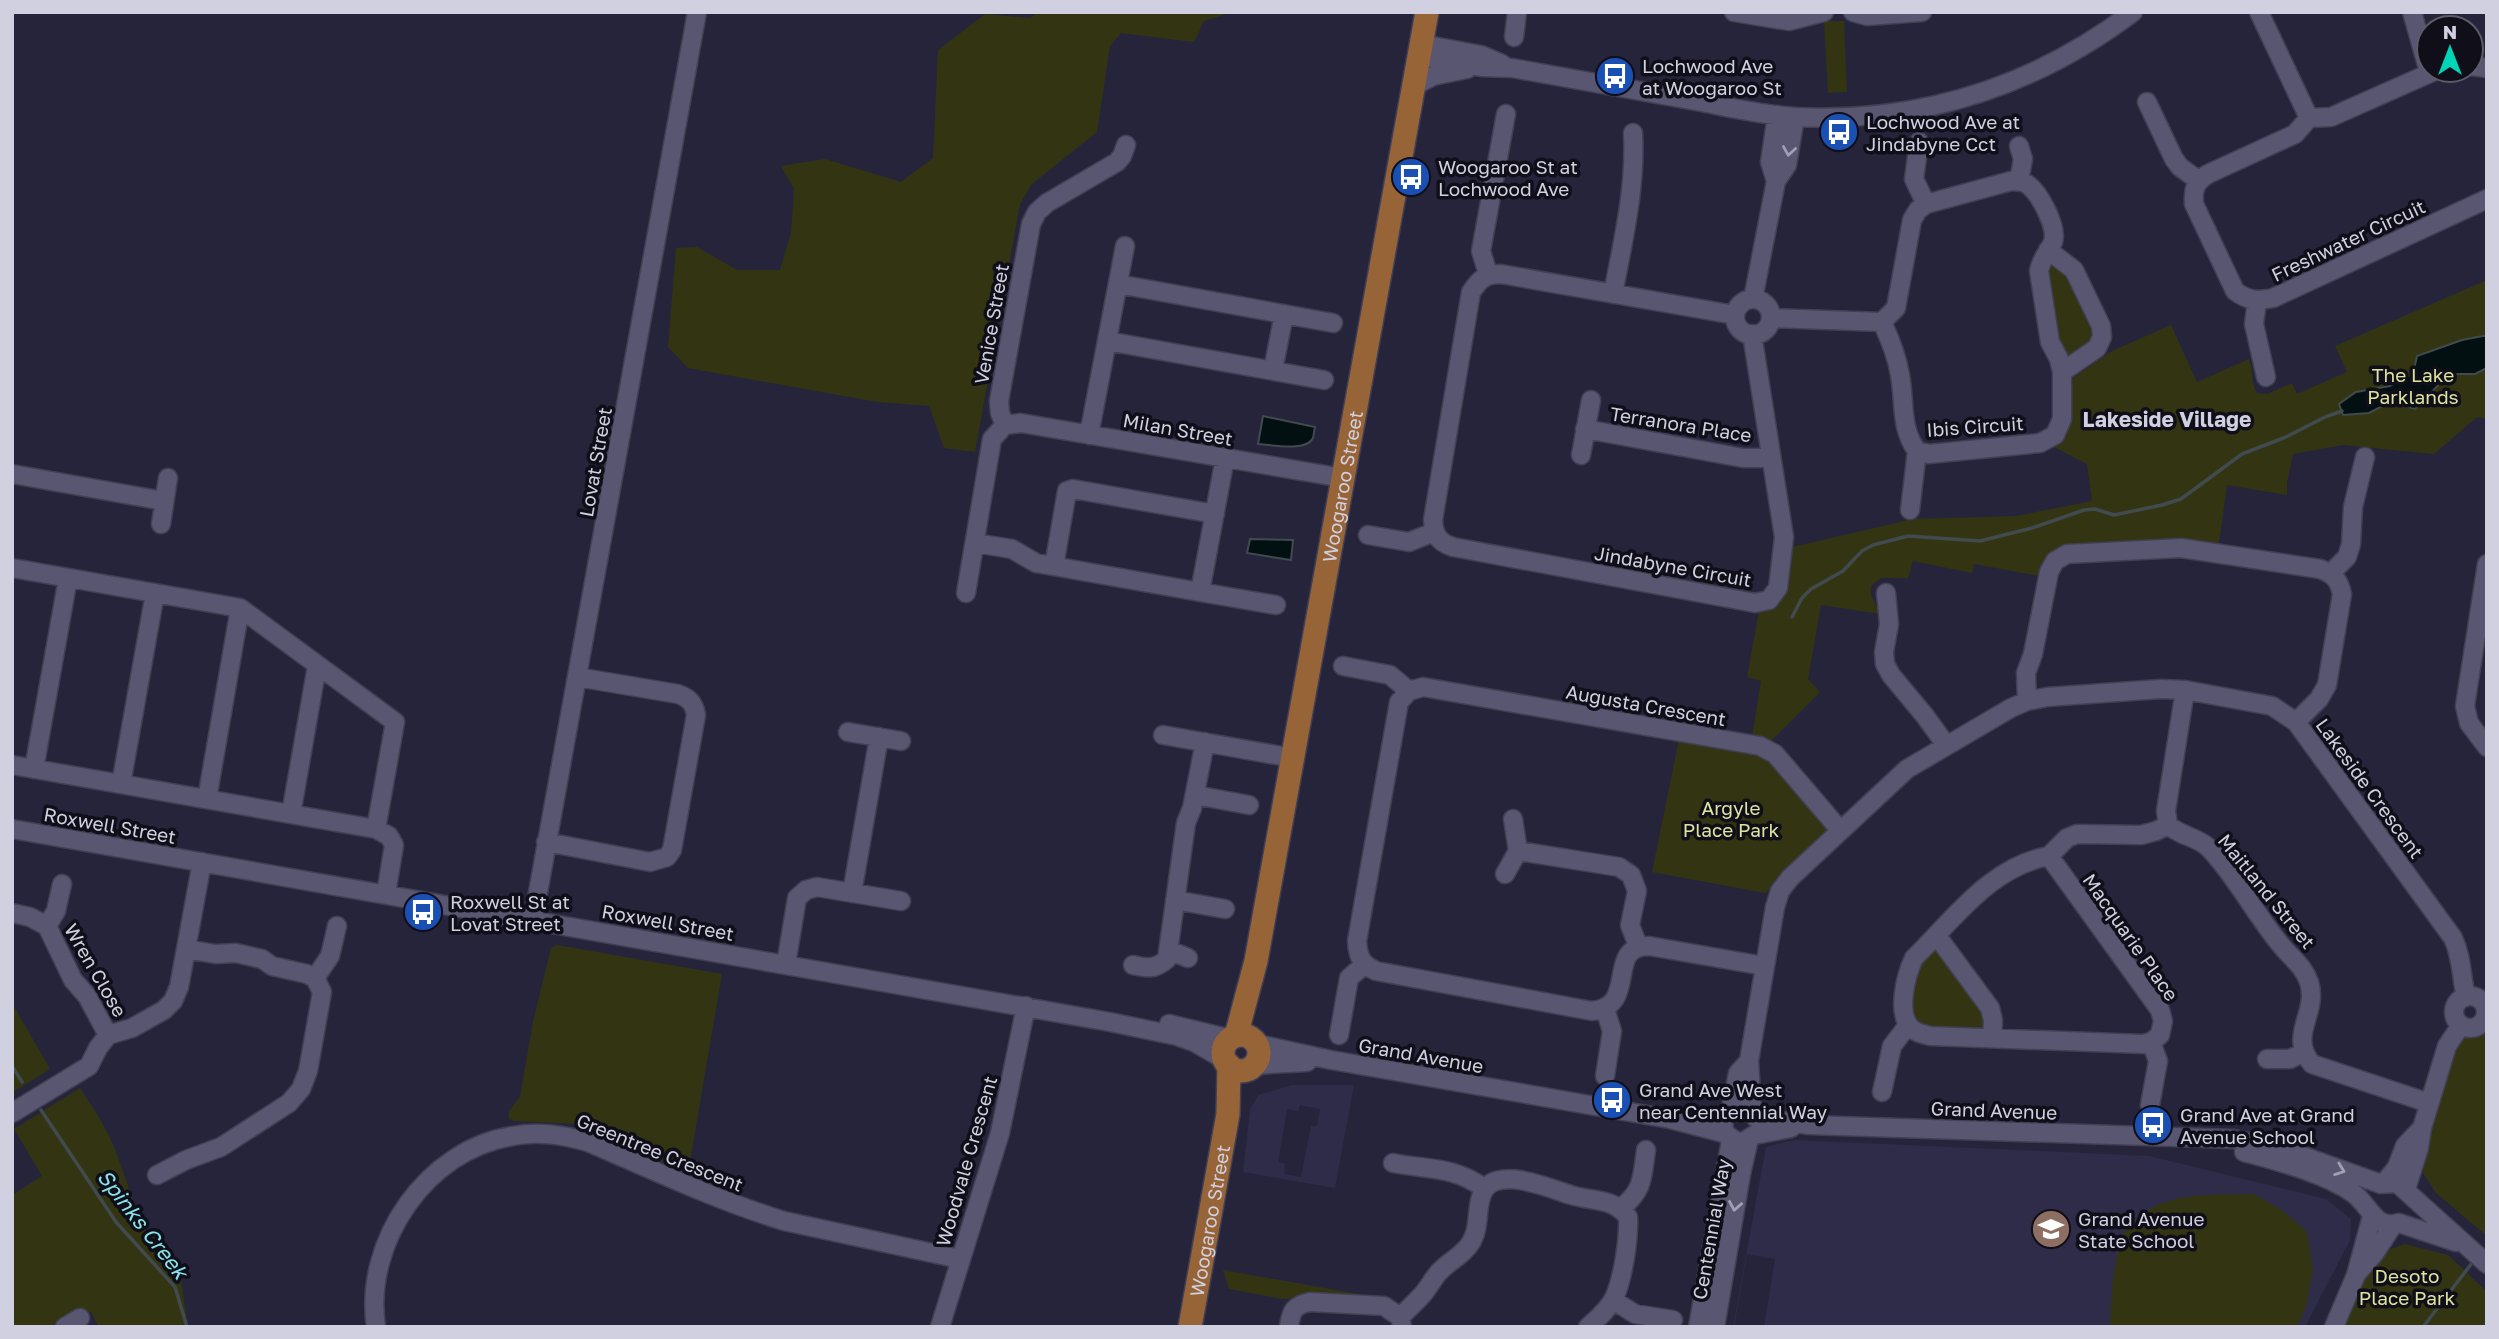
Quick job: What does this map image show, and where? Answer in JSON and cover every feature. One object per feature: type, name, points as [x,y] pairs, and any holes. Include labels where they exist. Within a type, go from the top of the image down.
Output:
[{"type":"main road","name":"Woogaroo Street","points":[[1190,1327],[1429,12]]},
{"type":"street","name":"Lovat Street","points":[[534,920],[696,12]]},
{"type":"street","points":[[1429,12],[1440,37],[1450,49]]},
{"type":"street","points":[[1514,37],[1517,12]]},
{"type":"street","points":[[1734,12],[1789,21],[1824,12]]},
{"type":"street","points":[[1853,12],[1867,16],[1922,12]]},
{"type":"street","points":[[1414,86],[1433,76],[1481,67],[1512,68],[1786,116],[1842,118],[1898,114],[1949,104],[2005,86],[2081,48],[2133,12]]},
{"type":"street","points":[[2259,12],[2309,118]]},
{"type":"street","points":[[1421,50],[1450,49],[1481,55],[1512,68]]},
{"type":"street","points":[[1421,50],[1481,67]]},
{"type":"street","points":[[2147,102],[2174,159],[2198,180],[2295,134],[2309,118],[2331,117],[2415,79]]},
{"type":"street","points":[[1488,274],[1481,251],[1506,114]]},
{"type":"street","points":[[1753,299],[1776,181],[1787,165],[1786,116]]},
{"type":"street","points":[[1613,294],[1631,198],[1635,164],[1633,134]]},
{"type":"street","points":[[1919,142],[1914,179],[1926,204]]},
{"type":"street","name":"Venice Street","points":[[1005,425],[999,401],[1031,224],[1037,212],[1047,203],[1116,162],[1122,156],[1126,145]]},
{"type":"street","points":[[1770,318],[1882,322],[1896,308],[1912,220],[1918,210],[1926,204],[2019,181],[2023,159],[2019,146]]},
{"type":"street","name":"Freshwater Circuit","points":[[2198,180],[2193,191],[2194,204],[2235,291],[2245,298],[2258,301],[2273,298],[2487,199]]},
{"type":"street","name":"Ibis Circuit","points":[[1882,322],[1893,344],[1901,377],[1905,425],[1909,440],[1917,451],[1929,454],[2039,443],[2055,435],[2062,419],[2062,372],[2060,359],[2050,342],[2039,271],[2040,261],[2053,242],[2054,229],[2051,219],[2029,186],[2019,181]]},
{"type":"street","points":[[1090,435],[1125,246]]},
{"type":"street","points":[[2048,250],[2074,270],[2101,326],[2102,337],[2097,348],[2062,372]]},
{"type":"street","points":[[1368,535],[1409,542],[1434,532],[1433,520],[1471,292],[1478,281],[1488,274],[1501,274],[1735,315]]},
{"type":"street","points":[[1118,284],[1333,323]]},
{"type":"street","points":[[1753,299],[1766,305],[1770,318],[1765,330],[1752,334],[1740,329],[1735,315],[1741,303],[1753,299]]},
{"type":"street","points":[[2258,301],[2254,324],[2266,377]]},
{"type":"street","points":[[1273,370],[1284,314]]},
{"type":"street","name":"Jindabyne Circuit","points":[[1434,532],[1441,543],[1452,547],[1755,603],[1769,600],[1778,588],[1784,537],[1783,518],[1777,498],[1752,334]]},
{"type":"street","points":[[1107,341],[1324,380]]},
{"type":"street","name":"Terranora Place","points":[[1581,455],[1591,400]]},
{"type":"street","name":"Milan Street","points":[[1005,425],[1021,423],[1343,478]]},
{"type":"street","points":[[966,593],[992,439],[1005,425]]},
{"type":"street","name":"Terranora Place","points":[[1585,429],[1743,458],[1771,458]]},
{"type":"street","name":"Ibis Circuit","points":[[1910,510],[1917,451]]},
{"type":"street","points":[[2330,573],[2347,556],[2351,544],[2353,507],[2365,457]]},
{"type":"street","points":[[1200,592],[1225,458]]},
{"type":"street","points":[[12,474],[164,501]]},
{"type":"street","points":[[161,524],[168,478]]},
{"type":"street","points":[[1054,566],[1067,491],[1073,489],[1215,514]]},
{"type":"street","points":[[975,543],[1012,549],[1036,563],[1276,606]]},
{"type":"street","points":[[2027,701],[2026,673],[2033,654],[2049,572],[2055,561],[2067,554],[2181,548],[2320,569],[2340,582],[2342,594],[2327,685],[2319,699],[2296,722]]},
{"type":"street","points":[[2487,564],[2465,706],[2469,723],[2487,747]]},
{"type":"street","points":[[12,568],[240,608],[395,722],[376,829]]},
{"type":"street","points":[[34,769],[68,578]]},
{"type":"street","points":[[121,784],[155,593]]},
{"type":"street","points":[[1886,593],[1889,624],[1884,652],[1885,664],[1946,745]]},
{"type":"street","points":[[207,799],[240,608]]},
{"type":"street","points":[[291,814],[317,666]]},
{"type":"street","points":[[1343,666],[1391,675],[1409,691],[1399,702],[1357,941],[1358,954],[1364,965],[1376,971],[1592,1011],[1605,1009],[1615,1000],[1620,989],[1625,961],[1630,951],[1637,946],[1764,966]]},
{"type":"street","points":[[546,842],[650,862],[667,857],[672,850],[696,715],[695,707],[686,697],[678,694],[577,677]]},
{"type":"street","name":"Augusta Crescent","points":[[1409,691],[1423,687],[1760,746],[1775,754],[1840,830]]},
{"type":"street","points":[[2151,1042],[1931,1036],[1917,1032],[1908,1025],[1903,1009],[1909,969],[1914,958],[1995,878],[2023,862],[2049,856],[2067,838],[2077,834],[2141,835],[2168,825],[2166,811],[2185,690]]},
{"type":"street","name":"Lakeside Crescent","points":[[1754,1114],[1748,1061],[1774,907],[1780,891],[1790,878],[1893,780],[1946,745],[2027,701],[2047,696],[2185,690],[2272,706],[2296,722],[2453,938],[2460,953],[2461,976],[2466,997],[2455,1007],[2455,1017],[2461,1025],[2447,1046],[2429,1103],[2408,1193]]},
{"type":"street","points":[[848,732],[901,741]]},
{"type":"street","points":[[1163,735],[1293,758]]},
{"type":"street","points":[[852,893],[879,737]]},
{"type":"street","points":[[1133,965],[1152,968],[1160,966],[1167,959],[1186,823],[1195,795],[1205,742]]},
{"type":"street","points":[[12,765],[376,829],[389,836],[394,845],[386,894]]},
{"type":"street","points":[[1195,795],[1249,806]]},
{"type":"street","points":[[1504,874],[1518,851],[1513,819]]},
{"type":"street","name":"Maitland Street","points":[[2168,825],[2177,833],[2208,847],[2281,947],[2299,963],[2309,984],[2311,1004],[2301,1039],[2302,1053]]},
{"type":"street","name":"Roxwell Street","points":[[12,830],[1110,1021],[1242,1052]]},
{"type":"street","points":[[1518,851],[1619,867],[1631,875],[1637,891],[1630,925],[1637,946]]},
{"type":"street","name":"Macquarie Place","points":[[2049,856],[2160,1010],[2163,1021],[2160,1035],[2151,1042],[2158,1061],[2150,1105]]},
{"type":"street","points":[[12,1113],[89,1066],[108,1035],[132,1028],[164,1010],[173,1001],[179,987],[202,862]]},
{"type":"street","name":"Wren Close","points":[[47,926],[56,911],[62,884]]},
{"type":"street","points":[[786,964],[797,898],[801,893],[817,887],[901,901]]},
{"type":"street","points":[[1175,900],[1225,909]]},
{"type":"street","name":"Wren Close","points":[[12,913],[30,917],[47,926],[73,980],[87,996],[108,1035]]},
{"type":"street","points":[[314,978],[330,956],[337,926]]},
{"type":"street","points":[[1937,936],[1990,1008],[1993,1020],[1992,1038]]},
{"type":"street","points":[[157,1175],[186,1160],[221,1147],[289,1103],[309,1071],[322,992],[314,978],[307,974],[272,966],[262,959],[236,953],[215,954],[186,949]]},
{"type":"street","points":[[1169,950],[1188,958]]},
{"type":"street","points":[[1339,1035],[1349,978],[1364,965]]},
{"type":"street","points":[[2461,1025],[2477,1026],[2486,1013],[2480,1000],[2466,997]]},
{"type":"street","name":"Woodvale Crescent","points":[[940,1327],[1000,1133],[1026,1006]]},
{"type":"street","points":[[1605,1009],[1612,1031],[1605,1076]]},
{"type":"street","points":[[1882,1092],[1892,1046],[1908,1025]]},
{"type":"street","name":"Grand Avenue","points":[[1242,1052],[1331,1060],[1670,1119],[1743,1142],[1752,1137],[1809,1125]]},
{"type":"street","points":[[2267,1059],[2290,1059],[2302,1053],[2312,1064],[2429,1103]]},
{"type":"street","name":"Lakeside Crescent","points":[[1728,1111],[1738,1073],[1748,1061]]},
{"type":"street","name":"Grand Avenue","points":[[1670,1119],[1712,1116],[1742,1107],[1754,1114],[1809,1125],[2233,1139],[2283,1149],[2383,1183],[2397,1183],[2487,1264]]},
{"type":"street","points":[[1727,1136],[1722,1122],[1728,1111]]},
{"type":"street","points":[[1752,1137],[1757,1129],[1754,1114]]},
{"type":"street","name":"Lakeside Crescent","points":[[2383,1183],[2397,1167],[2405,1146],[2422,1128]]},
{"type":"street","name":"Greentree Crescent","points":[[376,1327],[375,1282],[389,1234],[403,1210],[438,1170],[460,1155],[512,1136],[539,1133],[565,1135],[588,1142],[725,1202],[758,1213],[960,1259]]},
{"type":"street","name":"Centennial Way","points":[[1699,1327],[1727,1136]]},
{"type":"street","name":"Centennial Way","points":[[1715,1327],[1741,1174],[1752,1137]]},
{"type":"street","name":"Grand Avenue","points":[[2179,1138],[2231,1149],[2315,1175],[2348,1190],[2381,1223],[2396,1224],[2466,1246]]},
{"type":"street","points":[[1621,1208],[1634,1198],[1641,1187],[1646,1150]]},
{"type":"street","points":[[1393,1163],[1429,1170],[1449,1170],[1469,1177],[1484,1188]]},
{"type":"street","points":[[1289,1327],[1290,1313],[1299,1304],[1310,1302],[1384,1306],[1401,1322],[1438,1272],[1472,1242],[1484,1188],[1495,1181],[1509,1178],[1614,1203],[1628,1217],[1629,1230],[1618,1289],[1604,1312],[1588,1327]]},
{"type":"street","points":[[2334,1327],[2356,1275],[2370,1212],[2370,1194],[2383,1183]]},
{"type":"street","points":[[2356,1275],[2396,1224],[2410,1212],[2408,1193]]},
{"type":"street","points":[[1613,1300],[1636,1314],[1673,1320]]},
{"type":"shaded area","points":[[2487,336],[2487,368],[2475,374],[2449,374],[2415,409],[2390,402],[2369,413],[2343,415],[2339,404],[2356,392],[2390,386],[2413,374],[2417,356],[2462,340]]},
{"type":"shaded area","points":[[1263,416],[1315,427],[1313,438],[1296,446],[1258,444]]},
{"type":"shaded area","points":[[1250,539],[1293,540],[1291,560],[1247,553]]},
{"type":"shaded area","points":[[1292,1085],[1354,1085],[1335,1188],[1243,1172],[1250,1110],[1258,1095]],"holes":[[[1300,1105],[1320,1109],[1317,1126],[1311,1126],[1301,1177],[1284,1174],[1285,1164],[1278,1162],[1287,1109],[1298,1111]]]},
{"type":"shaded area","name":"Grand Avenue State School","points":[[1794,1140],[2149,1156],[2326,1199],[2351,1219],[2350,1240],[2305,1327],[1764,1327],[1775,1259],[1747,1254],[1733,1327],[1766,1147]]},
{"type":"green space","points":[[1040,12],[1233,12],[1204,21],[1194,42],[1121,33],[1110,46],[1097,132],[1032,184],[1020,204],[975,452],[944,448],[929,406],[877,402],[688,368],[668,347],[676,248],[697,247],[737,270],[780,270],[791,233],[794,189],[781,166],[825,159],[901,182],[933,158],[938,50],[985,14],[1030,18]]},
{"type":"green space","points":[[1824,21],[1844,21],[1847,92],[1828,93]]},
{"type":"green space","points":[[2041,261],[2067,262],[2102,337],[2062,372]]},
{"type":"green space","name":"The Lake Parklands","points":[[2487,280],[2487,419],[2477,417],[2434,454],[2343,445],[2293,454],[2287,495],[2227,485],[2219,543],[2177,540],[2067,545],[2049,557],[2040,576],[1974,564],[1972,573],[1913,561],[1908,578],[1881,578],[1871,586],[1871,595],[1880,614],[1821,605],[1808,679],[1820,692],[1772,740],[1752,737],[1761,681],[1747,677],[1759,611],[1775,606],[1784,594],[1792,547],[1913,519],[2016,516],[2092,501],[2087,464],[2052,446],[2060,440],[2069,426],[2070,380],[2112,351],[2171,325],[2197,382],[2249,359],[2257,393],[2267,394],[2292,383],[2297,394],[2347,372],[2335,346]]},
{"type":"green space","name":"Argyle Place Park","points":[[1679,739],[1766,755],[1832,830],[1765,893],[1652,872]]},
{"type":"green space","points":[[1937,936],[1990,1008],[1992,1038],[1908,1025],[1909,969]]},
{"type":"green space","points":[[557,945],[722,974],[688,1173],[579,1124],[509,1119],[509,1111],[520,1097],[533,1022],[551,948]]},
{"type":"green space","points":[[12,1003],[50,1069],[12,1093]]},
{"type":"green space","points":[[2487,1028],[2487,1236],[2436,1193],[2423,1173],[2446,1078],[2459,1044],[2471,1033]]},
{"type":"green space","points":[[80,1088],[115,1149],[135,1206],[152,1242],[164,1259],[180,1274],[188,1327],[99,1327],[91,1312],[83,1312],[48,1327],[12,1327],[12,1195],[42,1176],[14,1129]]},
{"type":"green space","points":[[2253,1194],[2282,1210],[2307,1232],[2313,1270],[2306,1307],[2297,1327],[2110,1327],[2118,1249],[2126,1230],[2134,1221],[2155,1207],[2176,1199]]},
{"type":"green space","name":"Desoto Place Park","points":[[2405,1244],[2448,1255],[2487,1292],[2487,1327],[2334,1327],[2356,1275],[2385,1251]]},
{"type":"green space","points":[[1223,1270],[1364,1295],[1282,1299],[1229,1289]]},
{"type":"waterway","points":[[1792,617],[1802,598],[1811,589],[1843,571],[1862,551],[1873,545],[1908,536],[1980,541],[2032,528],[2084,510],[2095,509],[2114,515],[2162,505],[2181,499],[2242,454],[2342,411]]},
{"type":"waterway","name":"Spinks Creek","points":[[12,1066],[22,1082]]},
{"type":"waterway","name":"Spinks Creek","points":[[41,1110],[116,1222],[175,1287],[187,1327]]},
{"type":"waterway","points":[[2423,1327],[2475,1259]]},
{"type":"place","name":"Lochwood Ave at Woogaroo St","points":[[1615,76]]},
{"type":"place","name":"Lochwood Ave at Jindabyne Cct","points":[[1839,132]]},
{"type":"place","name":"Woogaroo St at Lochwood Ave","points":[[1411,177]]},
{"type":"place","name":"Roxwell St at Lovat Street","points":[[423,912]]},
{"type":"place","name":"Grand Ave West near Centennial Way","points":[[1612,1100]]},
{"type":"place","name":"Grand Ave at Grand Avenue School","points":[[2153,1125]]},
{"type":"place","name":"Grand Avenue State School","points":[[2051,1229]]},
{"type":"district","name":"Lakeside Village","points":[[2167,419]]}]
